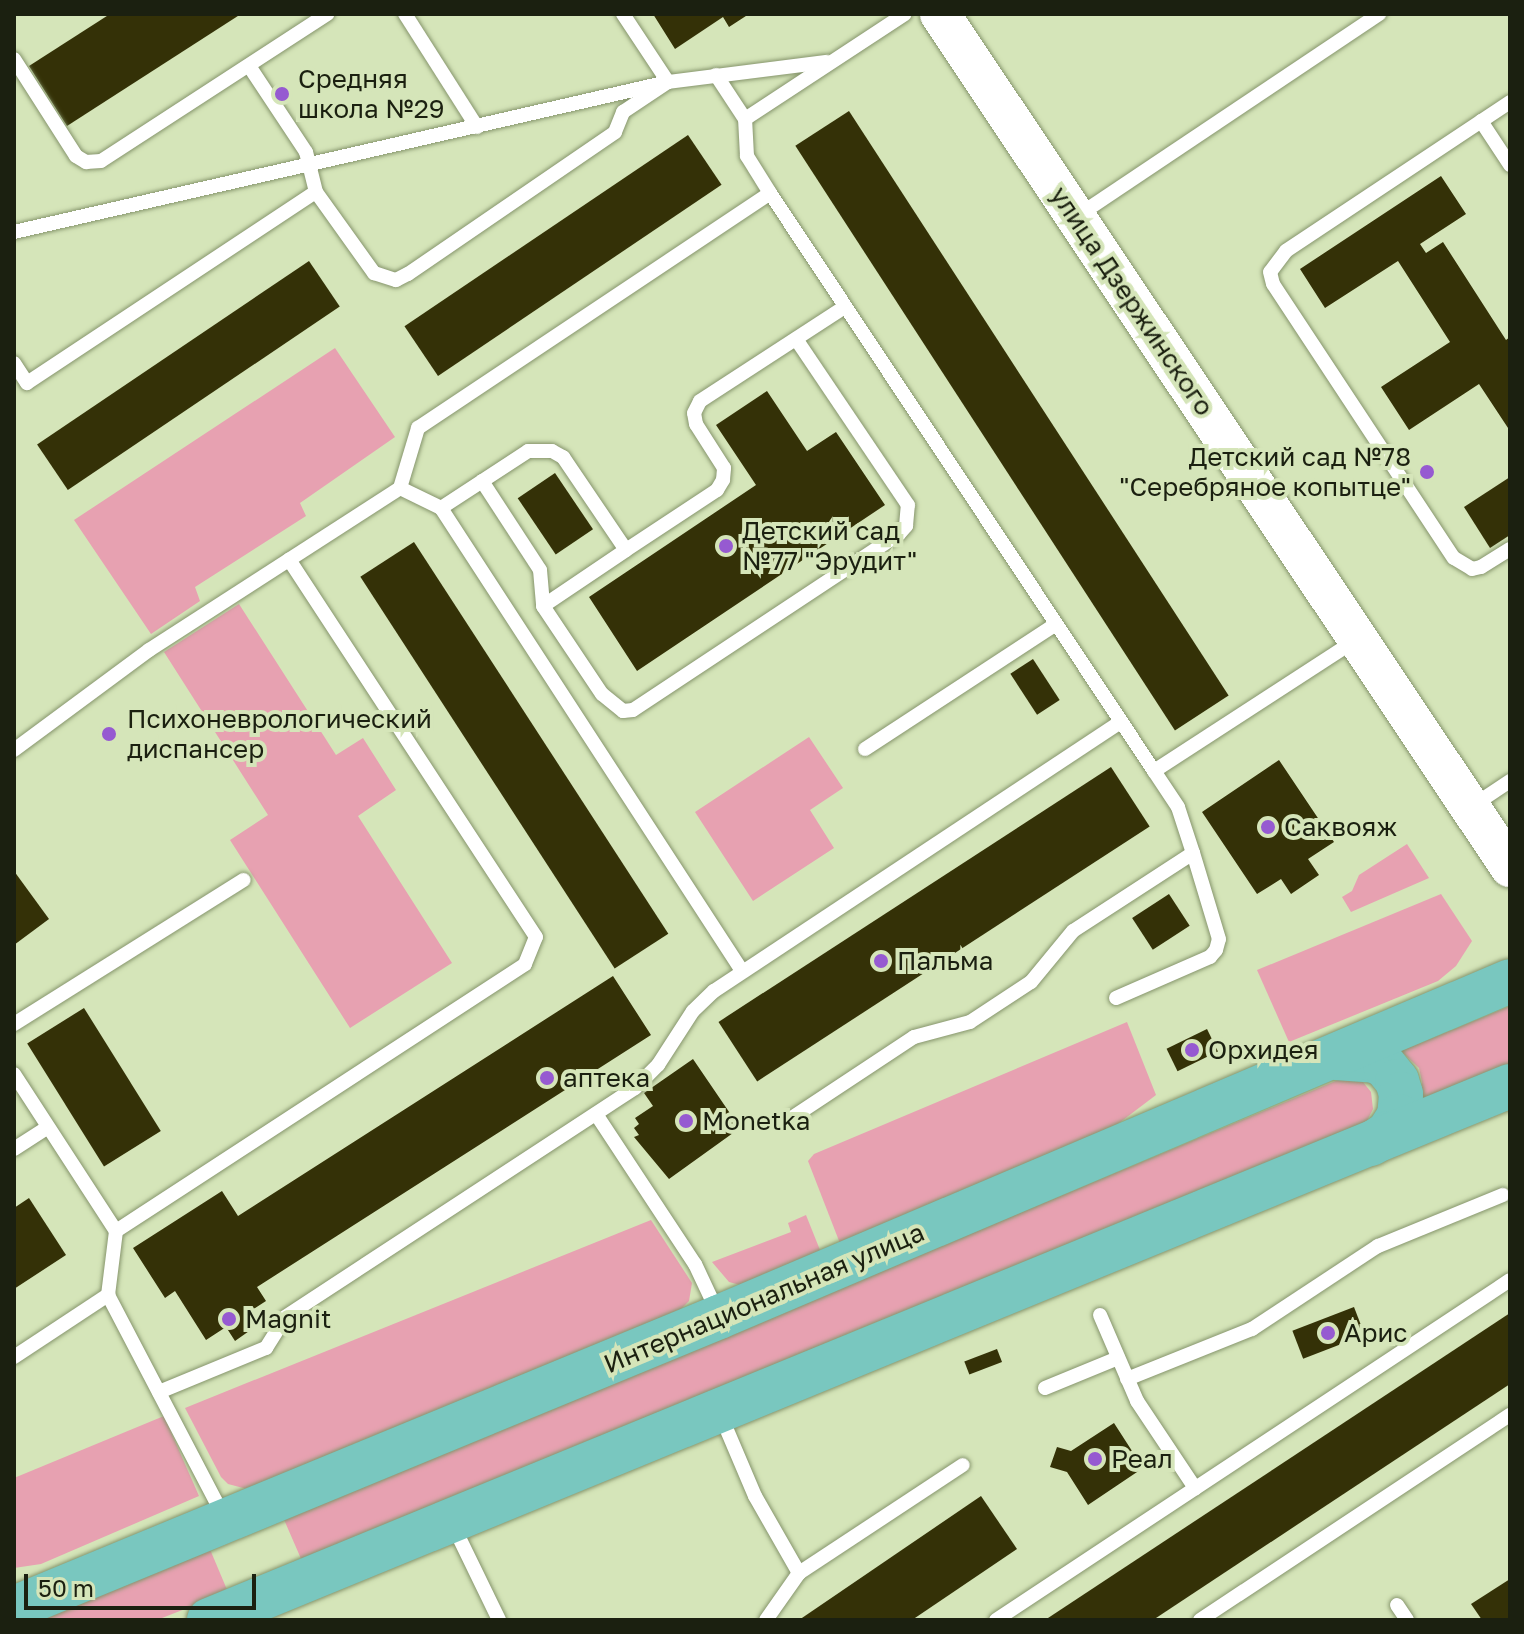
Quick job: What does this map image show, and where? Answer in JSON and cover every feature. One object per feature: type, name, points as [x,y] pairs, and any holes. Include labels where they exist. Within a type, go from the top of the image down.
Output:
[{"type":"main road","name":"Интернациональная улица","points":[[14,1608],[719,1317],[1336,1058],[1510,981]]},
{"type":"main road","points":[[1336,1058],[1375,1061],[1385,1066],[1397,1081],[1401,1094],[1399,1116],[1388,1133],[1369,1145]]},
{"type":"main road","points":[[209,1620],[1510,1086]]},
{"type":"street","name":"улица Дзержинского","points":[[940,14],[1510,867]]},
{"type":"lane","points":[[14,59],[76,156],[86,162],[101,161],[327,14]]},
{"type":"lane","points":[[405,14],[477,127]]},
{"type":"lane","points":[[623,14],[668,82]]},
{"type":"lane","points":[[745,119],[905,14]]},
{"type":"lane","points":[[1076,217],[1379,14]]},
{"type":"lane","points":[[14,232],[668,82],[831,62]]},
{"type":"lane","points":[[249,66],[306,152],[316,192],[374,273],[396,280],[615,132],[623,112],[668,82]]},
{"type":"lane","points":[[716,75],[745,119],[747,156],[770,193],[1178,807],[1219,939],[1216,950],[1210,957],[1116,998]]},
{"type":"lane","points":[[1510,102],[1286,251],[1270,272],[1273,284],[1454,558],[1461,565],[1481,567],[1510,549]]},
{"type":"lane","points":[[1481,121],[1510,165]]},
{"type":"lane","points":[[14,363],[27,383],[316,192]]},
{"type":"lane","points":[[14,750],[149,650],[400,488],[418,428],[770,193]]},
{"type":"lane","points":[[543,606],[717,490],[723,480],[724,468],[696,424],[694,413],[700,401],[845,307]]},
{"type":"lane","points":[[482,481],[540,570],[543,606],[602,694],[623,711],[633,710],[899,534],[909,518],[908,505],[796,339]]},
{"type":"lane","points":[[441,508],[528,451],[552,451],[563,457],[626,550]]},
{"type":"lane","points":[[400,488],[441,508],[742,971]]},
{"type":"lane","points":[[116,1231],[525,964],[536,937],[289,560]]},
{"type":"lane","points":[[865,749],[1056,624]]},
{"type":"lane","points":[[1154,771],[1357,638]]},
{"type":"lane","points":[[159,1392],[266,1348],[285,1317],[635,1088],[658,1065],[693,1011],[742,971],[1120,722]]},
{"type":"lane","points":[[1471,808],[1510,781]]},
{"type":"lane","points":[[793,1117],[914,1037],[970,1022],[1031,982],[1073,931],[1193,853]]},
{"type":"lane","points":[[14,1024],[244,880]]},
{"type":"lane","points":[[14,1074],[116,1231],[108,1295],[226,1520]]},
{"type":"lane","points":[[596,1114],[695,1264],[719,1317]]},
{"type":"lane","points":[[14,1149],[48,1127]]},
{"type":"lane","points":[[1127,1379],[1252,1329],[1378,1246],[1503,1195]]},
{"type":"lane","points":[[996,1620],[1510,1280]]},
{"type":"lane","points":[[14,1357],[108,1295]]},
{"type":"lane","points":[[1100,1315],[1137,1401],[1195,1488]]},
{"type":"lane","points":[[1045,1388],[1118,1358]]},
{"type":"lane","points":[[719,1411],[755,1496],[799,1573]]},
{"type":"lane","points":[[1200,1620],[1510,1415]]},
{"type":"lane","points":[[766,1620],[799,1573],[963,1465]]},
{"type":"lane","points":[[452,1522],[499,1620]]},
{"type":"lane","points":[[1397,1605],[1407,1620]]},
{"type":"shaded area","points":[[335,348],[395,437],[300,503],[306,516],[195,587],[200,601],[151,634],[74,520]]},
{"type":"shaded area","points":[[239,604],[336,755],[363,738],[396,790],[358,816],[452,963],[350,1028],[230,840],[268,815],[164,652]]},
{"type":"shaded area","points":[[809,737],[843,788],[810,810],[834,848],[753,901],[695,812]]},
{"type":"shaded area","points":[[1407,844],[1429,878],[1351,912],[1342,897],[1352,891],[1359,875]]},
{"type":"shaded area","points":[[1441,894],[1472,941],[1456,966],[1438,981],[1289,1042],[1257,970]]},
{"type":"shaded area","points":[[1510,1006],[1510,1065],[1419,1104],[1422,1082],[1419,1068],[1401,1051]]},
{"type":"shaded area","points":[[1127,1022],[1156,1095],[1090,1145],[841,1246],[808,1161],[814,1154]]},
{"type":"shaded area","points":[[1338,1080],[1363,1082],[1371,1092],[1373,1109],[1364,1127],[867,1326],[302,1561],[282,1515],[850,1284]]},
{"type":"shaded area","points":[[806,1215],[822,1255],[740,1285],[729,1282],[712,1262],[791,1232],[788,1223]]},
{"type":"shaded area","points":[[651,1220],[692,1283],[689,1301],[679,1311],[247,1489],[228,1484],[221,1477],[185,1408]]},
{"type":"shaded area","points":[[164,1416],[199,1496],[41,1564],[14,1568],[14,1478]]},
{"type":"shaded area","points":[[209,1547],[228,1592],[157,1620],[32,1620]]},
{"type":"building","points":[[110,14],[241,14],[67,126],[29,66]]},
{"type":"building","points":[[653,14],[749,14],[729,27],[723,17],[675,49]]},
{"type":"building","points":[[849,111],[1229,696],[1175,730],[795,146]]},
{"type":"building","points":[[688,135],[722,185],[438,376],[404,326]]},
{"type":"building","points":[[1441,176],[1466,214],[1420,244],[1426,253],[1443,242],[1506,340],[1510,337],[1510,431],[1479,384],[1409,430],[1381,387],[1450,342],[1398,261],[1325,308],[1300,269]]},
{"type":"building","points":[[309,261],[340,307],[68,490],[37,444]]},
{"type":"building","points":[[767,391],[807,451],[836,432],[885,505],[637,671],[589,597],[756,485],[716,425]]},
{"type":"building","points":[[555,473],[593,529],[556,555],[518,498]]},
{"type":"building","points":[[1510,477],[1510,535],[1490,548],[1464,507]]},
{"type":"building","points":[[414,542],[668,934],[615,969],[360,577]]},
{"type":"building","points":[[1033,659],[1060,700],[1037,715],[1010,674]]},
{"type":"building","name":"Саквояж","points":[[1279,760],[1334,842],[1308,859],[1319,875],[1291,894],[1281,879],[1257,894],[1202,812]]},
{"type":"building","points":[[1111,767],[1150,827],[757,1081],[719,1022]]},
{"type":"building","points":[[14,871],[49,919],[14,945]]},
{"type":"building","points":[[1169,894],[1190,926],[1153,950],[1132,918]]},
{"type":"building","points":[[613,976],[651,1035],[257,1287],[266,1301],[244,1315],[252,1329],[235,1341],[226,1327],[206,1340],[175,1291],[165,1298],[133,1248],[222,1191],[238,1216]]},
{"type":"building","points":[[84,1008],[161,1131],[104,1166],[27,1044]]},
{"type":"building","name":"Орхидея","points":[[1207,1029],[1218,1051],[1178,1071],[1167,1049]]},
{"type":"building","name":"Monetka","points":[[693,1059],[740,1128],[669,1179],[634,1137],[639,1135],[634,1128],[639,1124],[635,1118],[653,1106],[644,1093]]},
{"type":"building","points":[[29,1198],[66,1255],[14,1289],[14,1208]]},
{"type":"building","name":"Арис","points":[[1354,1307],[1365,1335],[1303,1359],[1292,1331]]},
{"type":"building","points":[[1510,1313],[1510,1384],[1153,1620],[1045,1620]]},
{"type":"building","points":[[997,1349],[1002,1362],[969,1375],[964,1362]]},
{"type":"building","name":"Реал","points":[[1114,1423],[1143,1468],[1088,1505],[1067,1472],[1050,1467],[1057,1447],[1071,1451]]},
{"type":"building","points":[[981,1496],[1017,1549],[912,1620],[799,1620]]},
{"type":"building","points":[[1510,1579],[1510,1620],[1482,1620],[1471,1604]]},
{"type":"place","name":"Средняя школа №29","points":[[282,94]]},
{"type":"place","name":"Детский сад №78 \"Серебряное копытце\"","points":[[1427,472]]},
{"type":"place","name":"Детский сад №77 \"Эрудит\"","points":[[726,546]]},
{"type":"place","name":"Психоневрологический диспансер","points":[[109,734]]},
{"type":"place","name":"Саквояж","points":[[1268,827]]},
{"type":"place","name":"Пальма","points":[[881,961]]},
{"type":"place","name":"Орхидея","points":[[1192,1050]]},
{"type":"place","name":"аптека","points":[[547,1078]]},
{"type":"place","name":"Monetka","points":[[686,1121]]},
{"type":"place","name":"Magnit","points":[[229,1319]]},
{"type":"place","name":"Арис","points":[[1328,1333]]},
{"type":"place","name":"Реал","points":[[1095,1459]]}]
